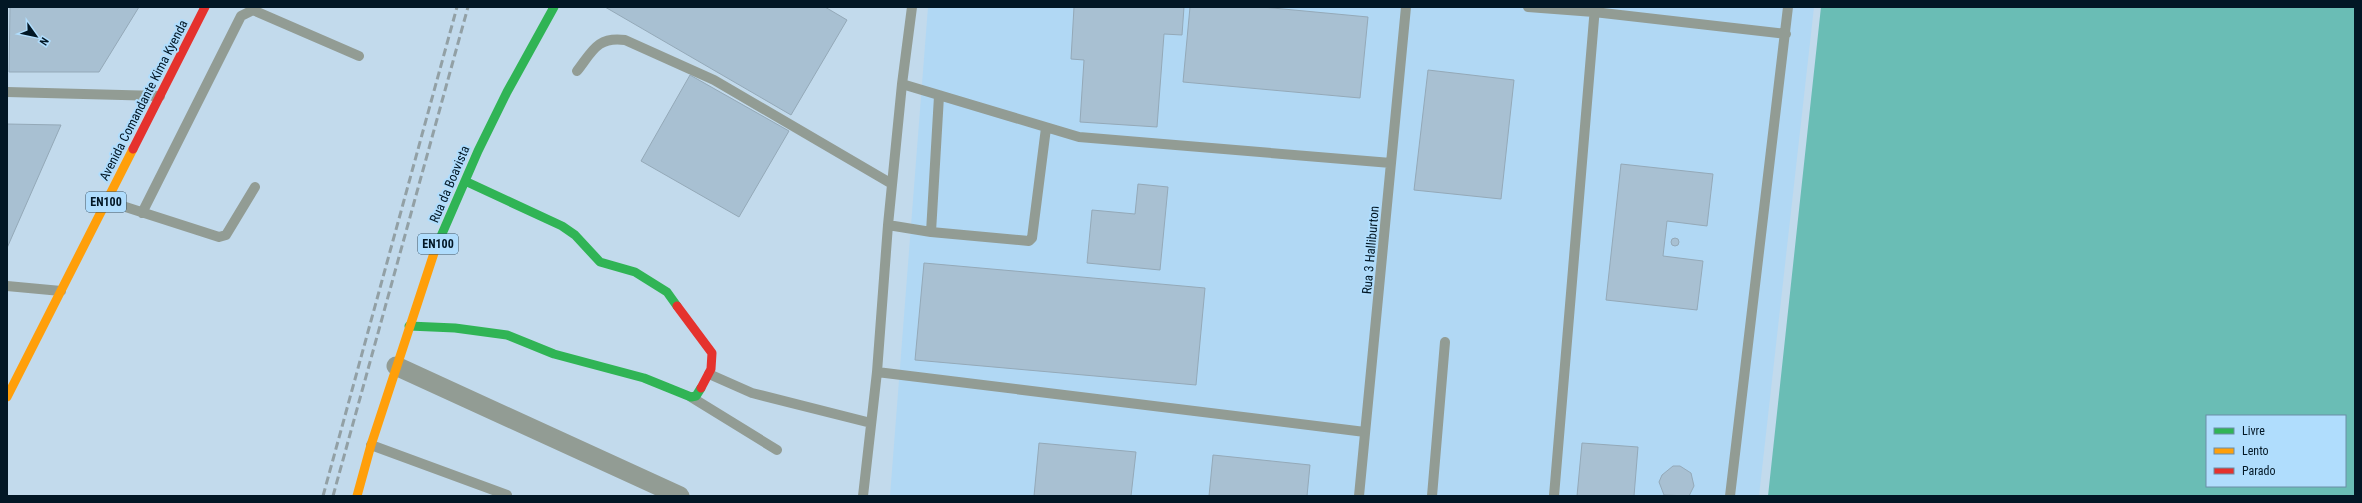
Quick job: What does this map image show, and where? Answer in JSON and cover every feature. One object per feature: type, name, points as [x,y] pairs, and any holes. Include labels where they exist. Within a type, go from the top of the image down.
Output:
[{"type":"main road","name":"Avenida Comandante Kima Kyenda","points":[[7,397],[205,7]]},
{"type":"main road","name":"Rua da Boavista","points":[[357,496],[371,444],[432,257],[465,181],[507,92],[554,7]]},
{"type":"main road","points":[[409,326],[455,328],[507,335],[554,354],[644,378],[691,397],[696,396],[710,374],[714,359],[712,353],[667,292],[635,272],[600,262],[575,235],[562,226],[465,181]]},
{"type":"street","points":[[396,366],[680,496]]},
{"type":"lane","points":[[863,496],[877,372],[888,225],[902,84],[912,7]]},
{"type":"lane","name":"Rua 3 Halliburton","points":[[1359,496],[1406,7]]},
{"type":"lane","points":[[1528,7],[1595,10],[1786,34]]},
{"type":"lane","points":[[1730,496],[1788,7]]},
{"type":"lane","points":[[142,213],[242,16],[252,10],[359,56]]},
{"type":"lane","points":[[1554,496],[1595,10]]},
{"type":"lane","points":[[577,71],[598,44],[611,38],[625,40],[714,80],[892,184]]},
{"type":"lane","points":[[902,84],[1079,137],[1391,163]]},
{"type":"lane","points":[[7,92],[160,96]]},
{"type":"lane","points":[[931,232],[939,96]]},
{"type":"lane","points":[[888,225],[931,232],[1029,241],[1032,238],[1046,128]]},
{"type":"lane","points":[[106,201],[219,237],[226,235],[254,187]]},
{"type":"lane","points":[[7,286],[61,291]]},
{"type":"lane","points":[[1432,496],[1445,342]]},
{"type":"lane","points":[[877,372],[1366,432]]},
{"type":"lane","points":[[710,374],[752,393],[871,423]]},
{"type":"lane","points":[[691,397],[777,450]]},
{"type":"lane","points":[[371,444],[507,495]]},
{"type":"shaded area","points":[[928,7],[1814,7],[1759,496],[890,496]]},
{"type":"shaded area","points":[[1821,7],[2355,7],[2355,496],[1768,496]]},
{"type":"building","points":[[10,7],[139,7],[99,72],[9,72]]},
{"type":"building","points":[[605,7],[825,7],[847,20],[791,115]]},
{"type":"building","points":[[1074,7],[1184,7],[1182,35],[1164,34],[1157,127],[1080,122],[1084,60],[1071,59]]},
{"type":"building","points":[[1190,7],[1262,7],[1368,17],[1360,98],[1183,82]]},
{"type":"building","points":[[1428,70],[1514,80],[1501,199],[1414,190]]},
{"type":"building","points":[[690,75],[789,131],[739,217],[641,161]]},
{"type":"building","points":[[7,124],[61,125],[7,248]]},
{"type":"building","points":[[1621,164],[1713,174],[1707,226],[1667,221],[1663,256],[1703,261],[1697,310],[1606,300]]},
{"type":"building","points":[[1138,184],[1168,187],[1160,270],[1087,263],[1092,210],[1135,214]]},
{"type":"building","points":[[1673,238],[1677,238],[1679,242],[1677,246],[1673,246],[1671,244],[1671,240]]},
{"type":"building","points":[[924,263],[1205,288],[1196,385],[915,360]]},
{"type":"building","points":[[1039,443],[1136,452],[1131,496],[1034,496]]},
{"type":"building","points":[[1582,443],[1638,447],[1634,496],[1577,496]]},
{"type":"building","points":[[1213,455],[1310,465],[1307,496],[1209,496]]},
{"type":"building","points":[[1673,466],[1680,466],[1691,473],[1694,486],[1689,496],[1664,495],[1659,482],[1662,475]]},
{"type":"railway","points":[[323,496],[457,7]]},
{"type":"railway","points":[[333,496],[468,7]]},
{"type":"traffic: fast","points":[[435,250],[478,151],[507,92],[554,7]]},
{"type":"traffic: fast","points":[[465,181],[562,226],[575,235],[600,262],[635,272],[667,292],[677,306]]},
{"type":"traffic: fast","points":[[409,326],[455,328],[507,335],[554,354],[644,378],[691,397],[696,396],[701,388]]},
{"type":"traffic: slow","points":[[7,397],[133,149]]},
{"type":"traffic: slow","points":[[357,496],[371,445],[435,250]]},
{"type":"traffic: jam","points":[[133,149],[205,7]]},
{"type":"traffic: jam","points":[[677,306],[712,353],[711,369],[701,388]]}]
